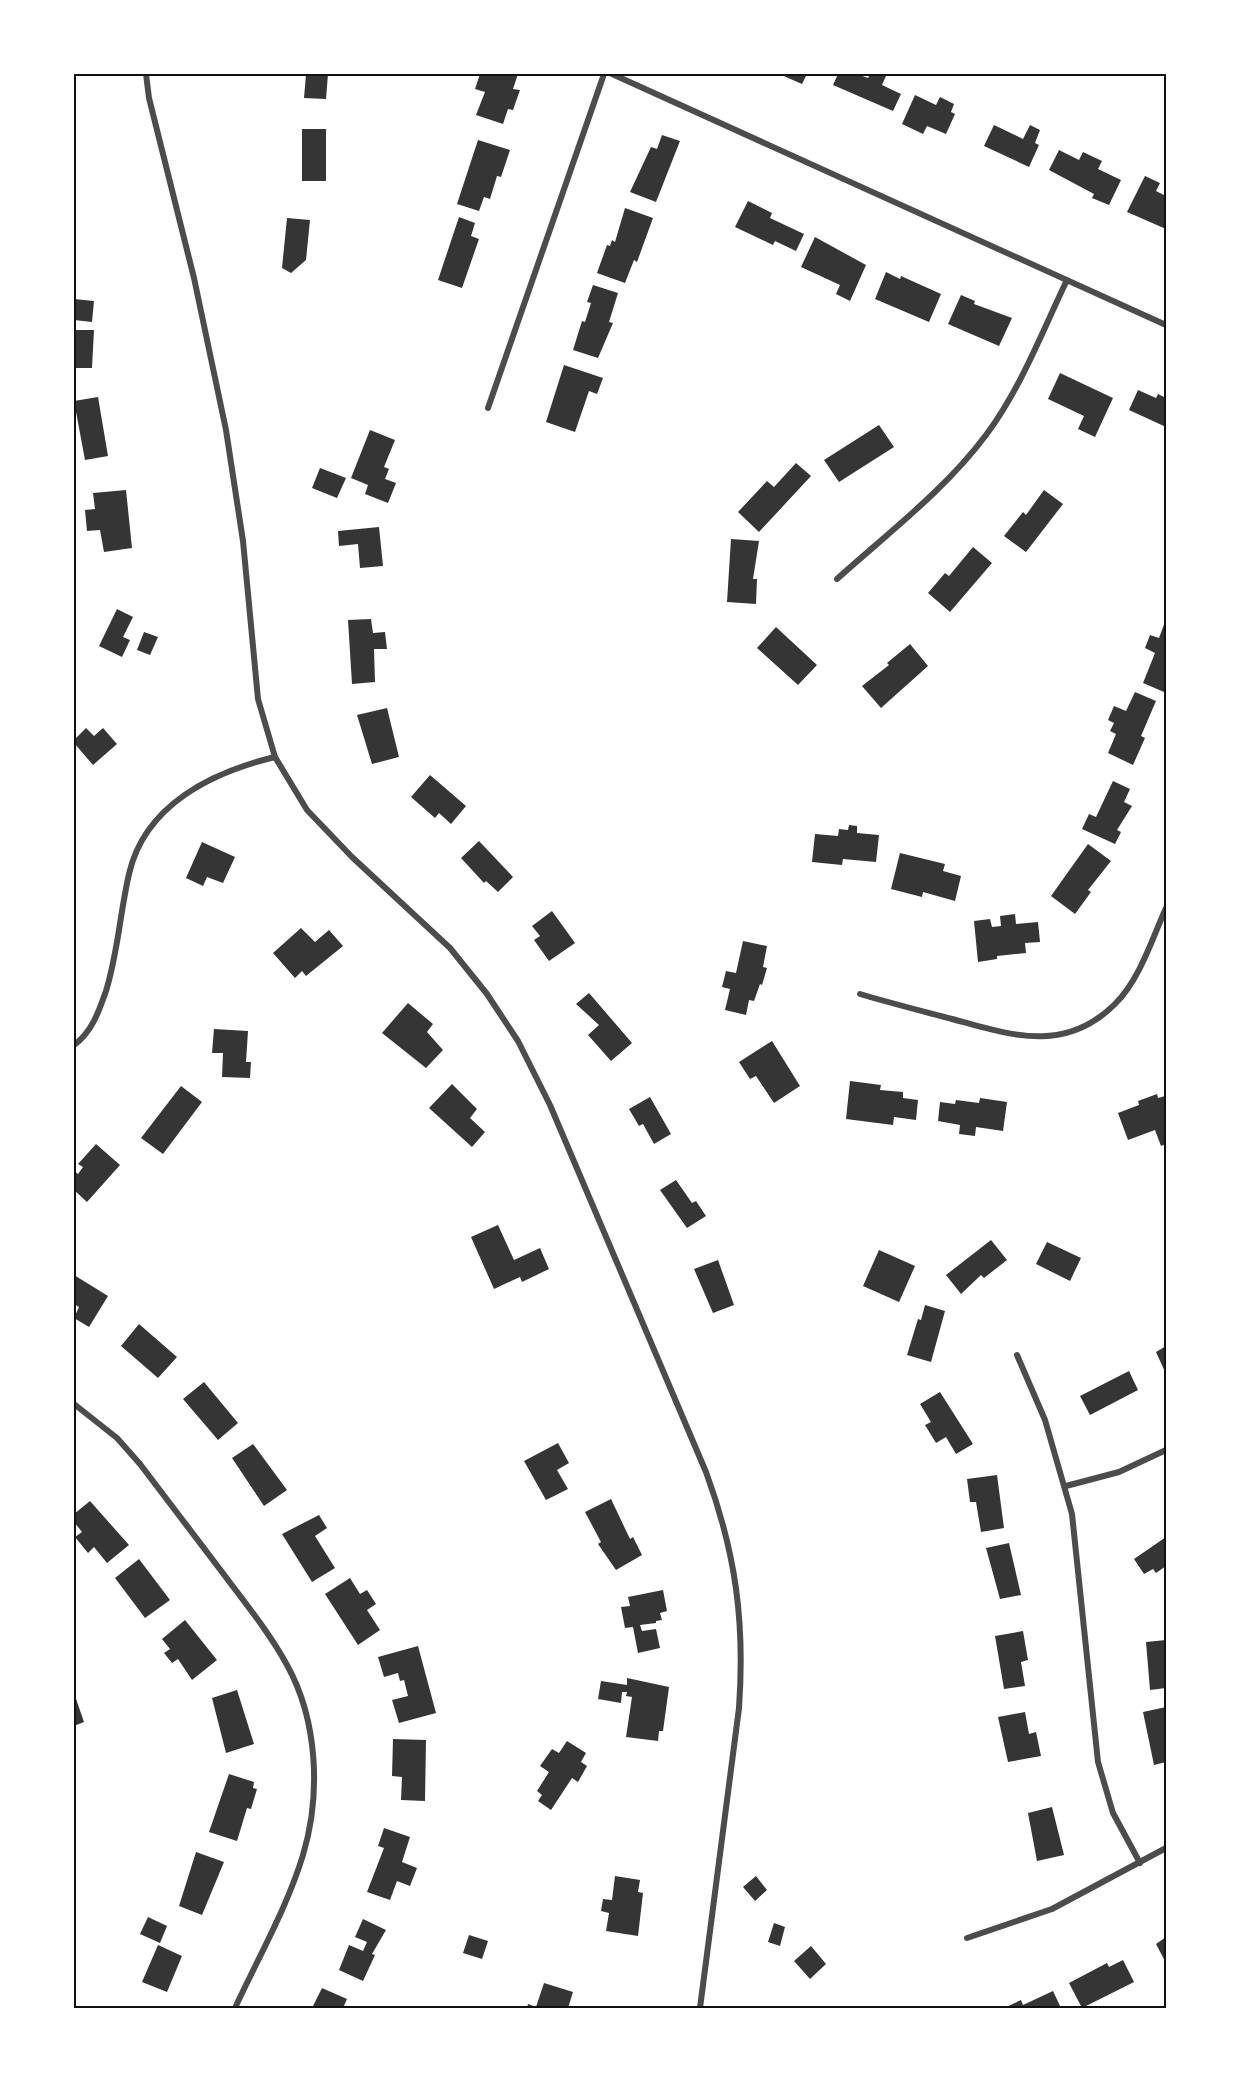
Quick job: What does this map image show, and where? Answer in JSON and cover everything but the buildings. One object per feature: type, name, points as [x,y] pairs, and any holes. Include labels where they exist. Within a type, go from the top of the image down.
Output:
[{"type":"street","points":[[146,74],[149,98],[194,278],[226,430],[243,541],[258,699],[275,757],[307,810],[352,857],[450,948],[487,994],[518,1041],[550,1104],[722,1518],[738,1588],[743,1660],[739,1708],[700,2008]]},
{"type":"street","points":[[488,408],[604,74]]},
{"type":"street","points":[[612,74],[1167,325]]},
{"type":"street","points":[[837,579],[944,482],[985,436],[1023,372],[1067,280]]},
{"type":"street","points":[[74,1045],[89,1030],[98,1015],[115,961],[129,872],[141,843],[155,822],[174,802],[207,780],[240,766],[275,757]]},
{"type":"street","points":[[860,994],[1016,1036],[1055,1036],[1079,1029],[1099,1018],[1116,1003],[1134,977],[1167,908]]},
{"type":"street","points":[[1017,1355],[1045,1419],[1066,1486],[1072,1514],[1098,1762],[1113,1813],[1140,1863]]},
{"type":"street","points":[[74,1404],[117,1438],[140,1464],[268,1633],[288,1668],[303,1705],[311,1740],[314,1780],[312,1815],[292,1884],[235,2008]]},
{"type":"street","points":[[1066,1486],[1119,1472],[1167,1450]]},
{"type":"street","points":[[967,1938],[1052,1909],[1167,1848]]}]
